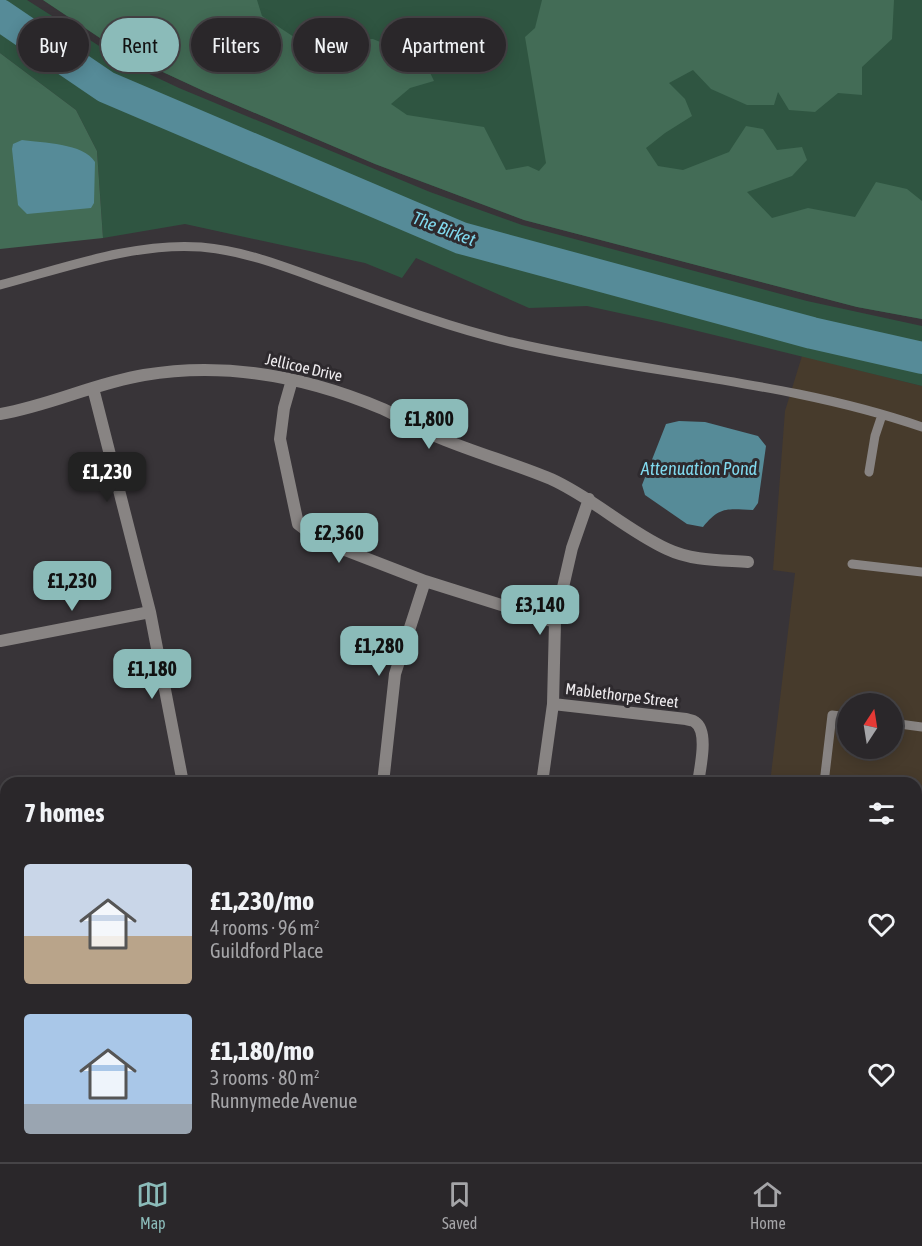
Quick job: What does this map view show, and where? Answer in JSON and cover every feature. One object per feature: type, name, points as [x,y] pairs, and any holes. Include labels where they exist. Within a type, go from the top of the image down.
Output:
[{"type":"street","name":"Jellicoe Drive","points":[[0,414],[144,375],[194,370],[241,371],[292,380],[348,395],[387,411],[438,437],[551,480],[589,499],[668,550],[686,556],[747,562]]},
{"type":"street","points":[[292,380],[284,408],[280,439],[298,524],[319,540],[425,582],[555,622]]},
{"type":"street","points":[[93,388],[150,612],[182,777]]},
{"type":"street","points":[[543,777],[553,704],[555,622],[572,548],[589,499]]},
{"type":"street","points":[[384,777],[395,674],[425,582]]},
{"type":"street","points":[[0,641],[150,612]]},
{"type":"street","name":"Mablethorpe Street","points":[[553,704],[696,722],[701,729],[703,739],[699,777]]},
{"type":"lane","points":[[0,285],[146,248],[188,246],[221,250],[275,263],[409,311],[511,342],[811,397],[922,427]]},
{"type":"lane","points":[[869,472],[875,436],[882,415]]},
{"type":"lane","points":[[852,564],[922,572]]},
{"type":"lane","points":[[825,777],[832,716],[837,716]]},
{"type":"lane","points":[[903,724],[922,727]]},
{"type":"shaded area","points":[[802,356],[922,386],[922,777],[771,777],[795,573],[773,570],[785,411]]},
{"type":"green space","points":[[0,0],[27,0],[55,18],[18,18],[18,66],[0,53]]},
{"type":"green space","points":[[43,0],[922,0],[922,319],[857,307],[524,220],[375,164],[163,72],[179,72],[179,18],[101,18],[101,39],[89,31],[89,18],[70,18]]},
{"type":"green space","points":[[43,0],[257,0],[262,16],[265,18],[191,18],[191,72],[281,72],[281,28],[293,36],[293,72],[369,72],[369,39],[373,39],[381,42],[381,72],[430,72],[434,81],[410,88],[391,104],[407,115],[484,127],[506,170],[528,166],[539,171],[546,163],[525,37],[535,28],[542,0],[894,0],[892,39],[862,67],[862,95],[838,93],[815,112],[789,110],[778,92],[774,105],[747,105],[711,89],[693,70],[669,83],[685,99],[692,116],[646,148],[658,166],[683,170],[729,152],[746,126],[763,129],[777,150],[802,147],[807,160],[792,176],[747,192],[772,218],[808,208],[855,217],[876,182],[907,189],[922,201],[922,319],[857,307],[524,220],[375,164],[163,72],[179,72],[179,18],[101,18],[101,39],[89,31],[89,18],[70,18]]},
{"type":"green space","points":[[89,39],[101,47],[101,72],[145,72],[430,192],[522,225],[807,301],[922,326],[922,386],[587,306],[529,308],[416,258],[402,278],[365,263],[185,224],[103,238],[97,151],[76,110],[25,72],[89,72]]},
{"type":"green space","points":[[0,53],[18,66],[18,72],[25,72],[76,110],[97,151],[103,238],[0,249]]},
{"type":"water","points":[[22,140],[72,147],[90,156],[95,162],[94,203],[91,208],[27,214],[18,205],[12,149],[13,144]]},
{"type":"water","name":"Attenuation Pond","points":[[679,421],[705,422],[758,436],[766,446],[758,503],[753,510],[737,509],[719,512],[703,527],[687,524],[645,495],[642,485],[666,424]]},
{"type":"waterway","name":"The Birket","points":[[0,15],[106,87],[461,238],[812,333],[922,358]]}]
